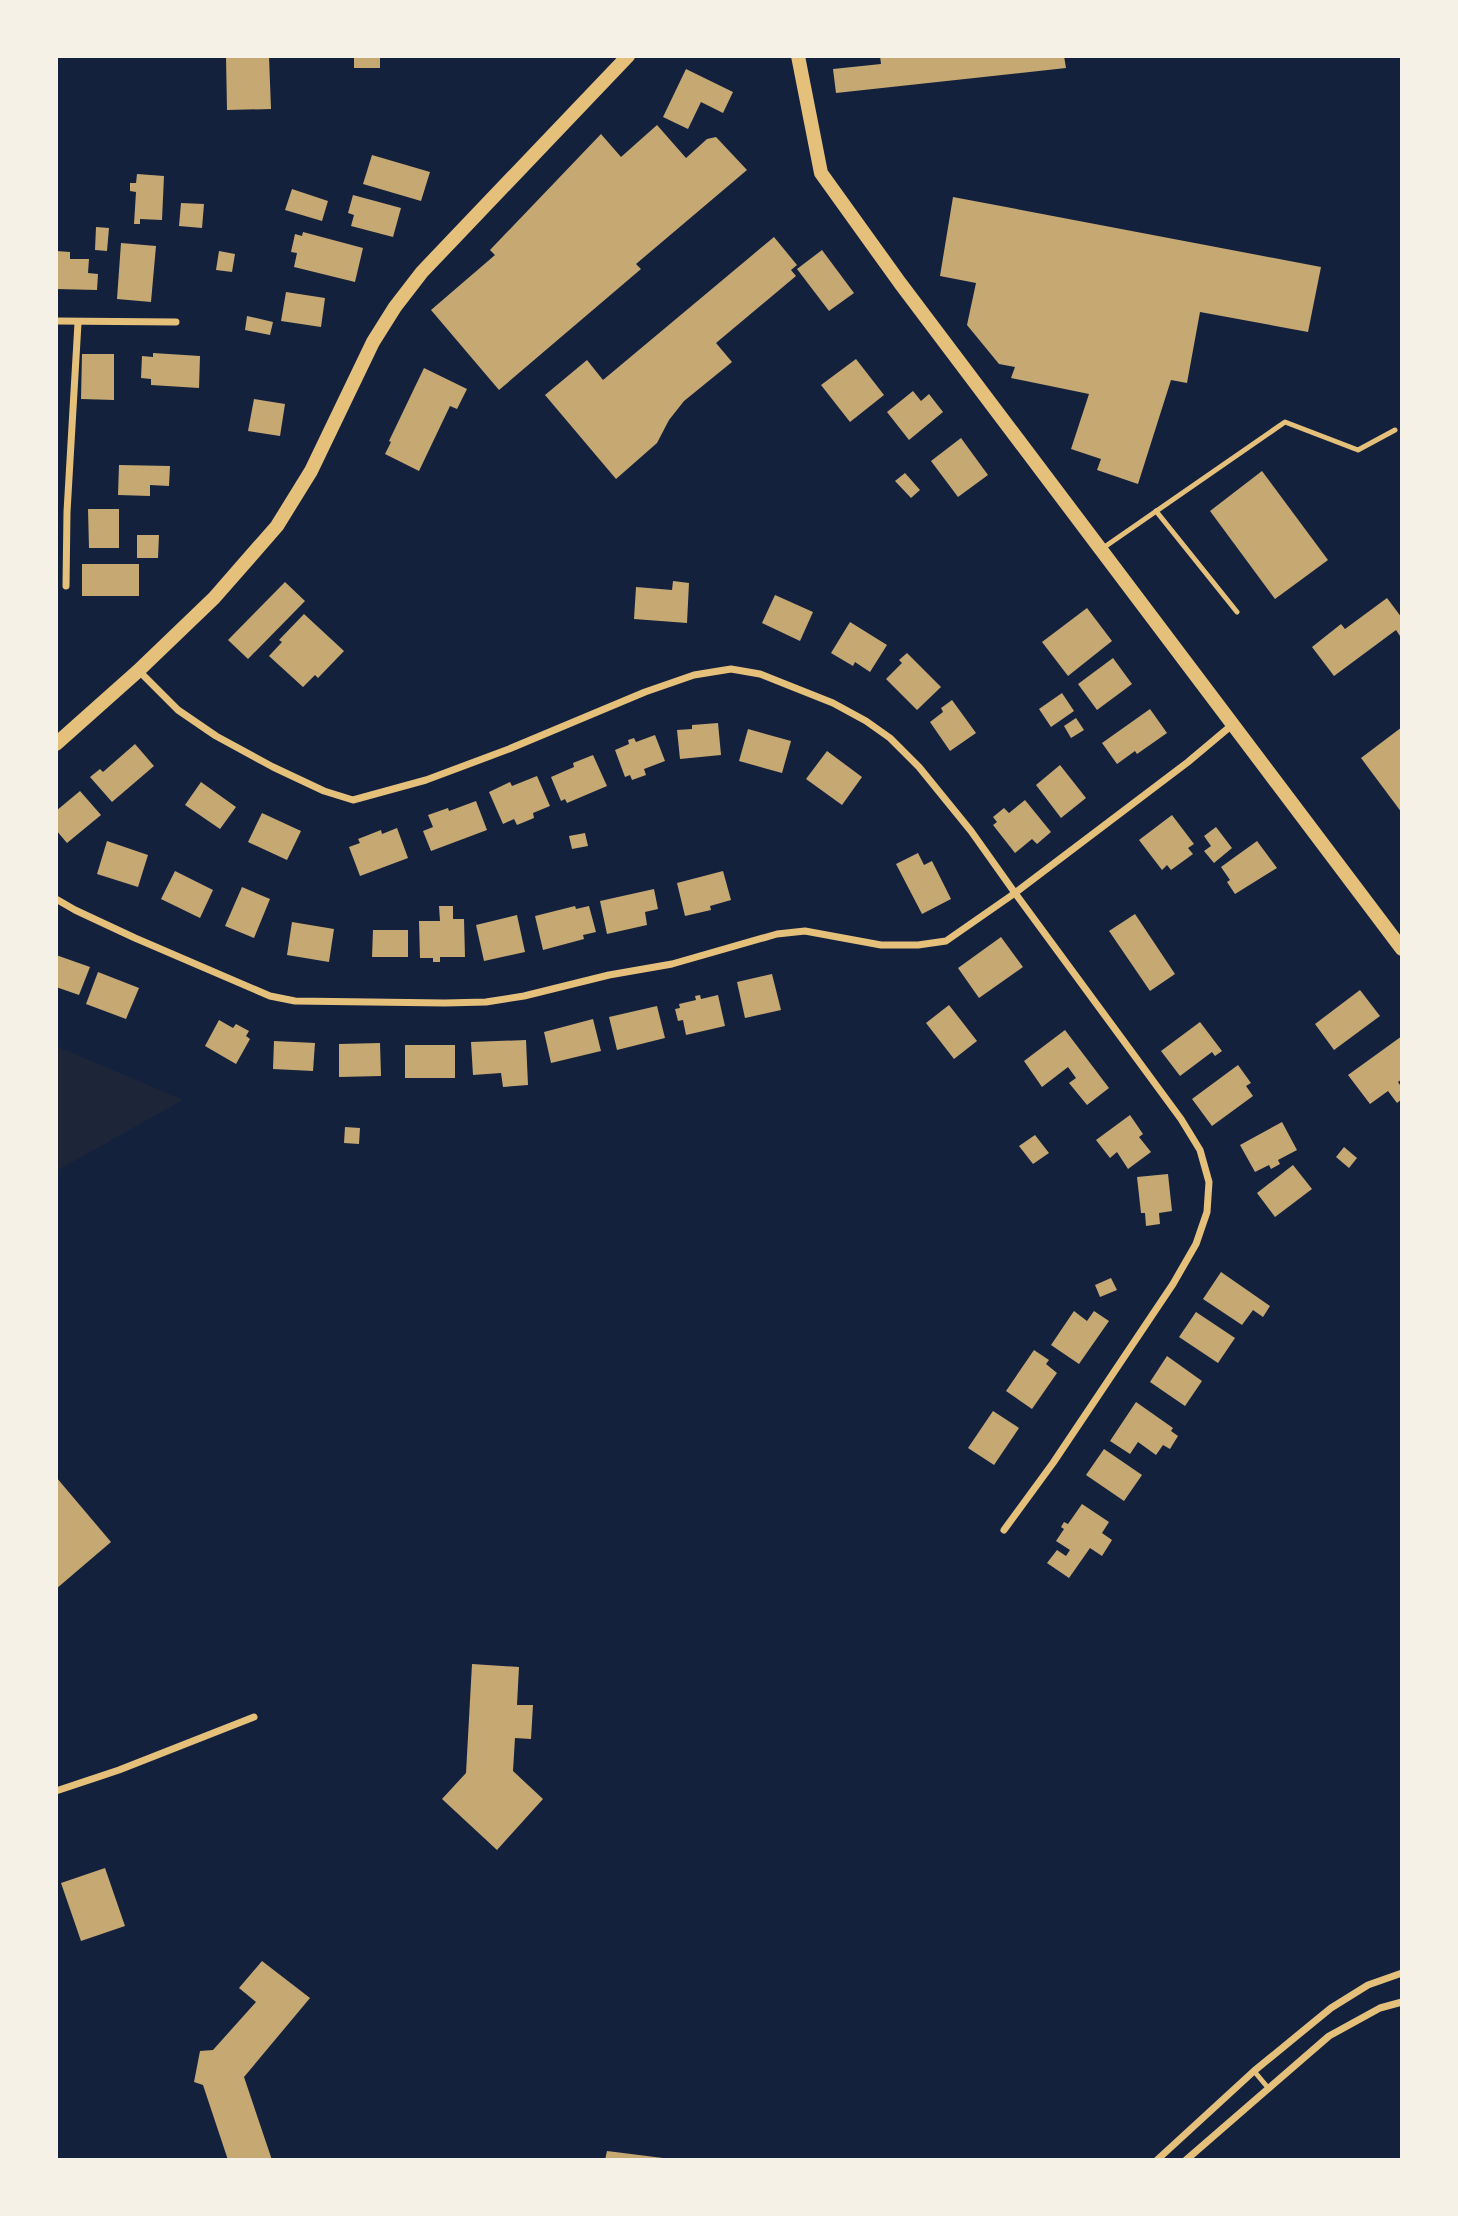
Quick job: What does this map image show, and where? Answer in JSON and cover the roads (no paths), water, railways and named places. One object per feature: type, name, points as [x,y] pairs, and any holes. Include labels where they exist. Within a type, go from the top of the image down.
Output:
[{"type":"main road","points":[[56,744],[214,598],[277,526],[315,462],[373,342],[395,307],[422,272],[628,56]]},
{"type":"main road","points":[[798,56],[821,173],[900,283],[1402,950]]},
{"type":"street","points":[[56,321],[176,322]]},
{"type":"street","points":[[66,586],[67,512],[78,323]]},
{"type":"street","points":[[138,671],[178,710],[216,736],[324,791],[353,800],[426,780],[694,675],[731,669],[760,674],[833,703],[866,720],[890,738],[919,767],[971,831],[1181,1119],[1200,1150],[1209,1182],[1207,1212],[1196,1244],[1173,1284],[1053,1463],[1004,1530]]},
{"type":"street","points":[[56,899],[135,939],[271,996],[295,1002],[486,1002],[672,964],[777,934],[806,931],[881,945],[918,946],[946,941],[1015,893],[1168,778],[1232,725]]},
{"type":"street","points":[[56,1791],[254,1717]]},
{"type":"street","points":[[1157,2160],[1254,2071],[1331,2008],[1368,1985],[1402,1973]]},
{"type":"street","points":[[1186,2160],[1329,2036],[1380,2008],[1402,2002]]},
{"type":"lane","points":[[1100,550],[1285,422],[1358,450],[1395,430]]},
{"type":"lane","points":[[1156,511],[1237,612]]},
{"type":"lane","points":[[1254,2071],[1269,2089]]}]
